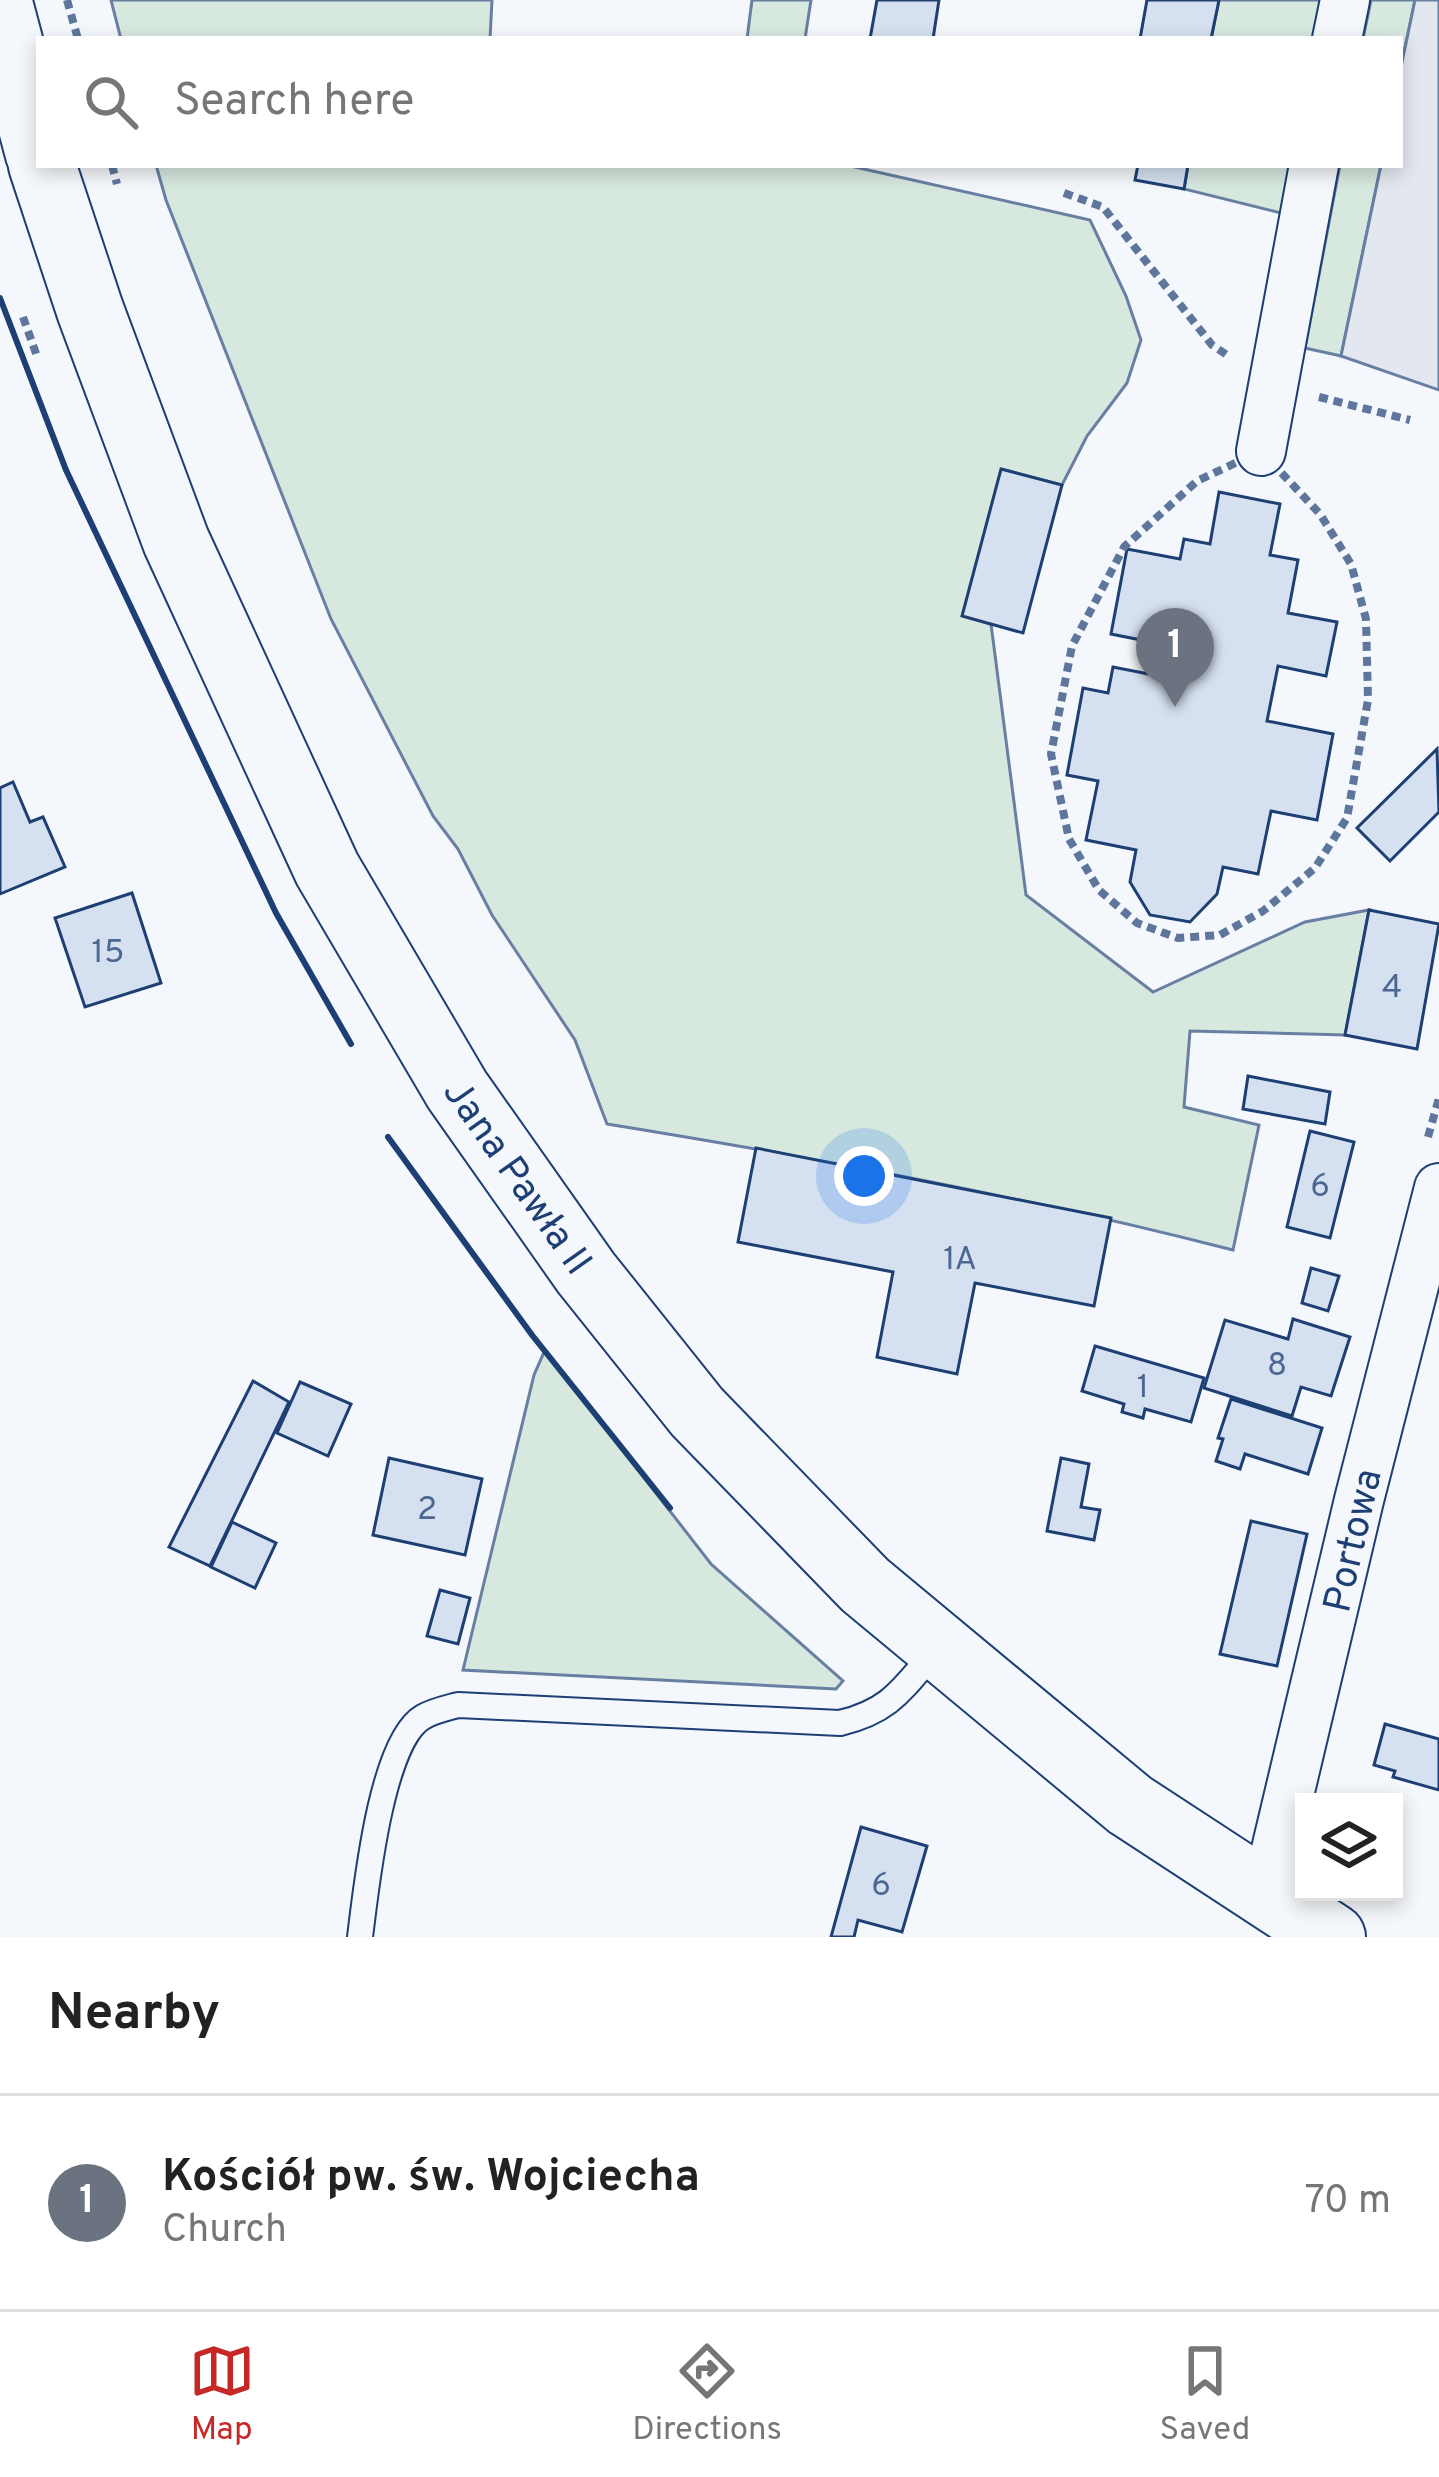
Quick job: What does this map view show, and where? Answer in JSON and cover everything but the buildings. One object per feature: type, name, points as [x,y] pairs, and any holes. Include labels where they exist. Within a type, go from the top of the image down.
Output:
[{"type":"main road","points":[[0,8],[36,143]]},
{"type":"main road","name":"Jana Pawła II","points":[[43,168],[176,541],[327,869],[458,1090],[640,1345],[822,1545],[937,1648],[1130,1805],[1299,1921]]},
{"type":"street","points":[[1338,36],[1345,0]]},
{"type":"street","points":[[1262,451],[1313,168]]},
{"type":"street","name":"Portowa","points":[[1299,1921],[1359,1500],[1439,1188]]},
{"type":"lane","points":[[360,1937],[369,1860],[397,1747],[420,1718],[458,1705],[840,1723],[870,1716],[890,1702],[937,1648]]},
{"type":"path","points":[[68,0],[77,36]]},
{"type":"path","points":[[113,168],[118,187]]},
{"type":"path","points":[[1064,193],[1102,207],[1212,345],[1274,386],[1410,420]]},
{"type":"path","points":[[1262,451],[1320,514],[1351,564],[1366,619],[1368,700],[1347,818],[1315,868],[1263,911],[1220,935],[1178,938],[1137,922],[1099,890],[1069,839],[1051,754],[1072,646],[1124,547],[1197,481],[1262,451]]},
{"type":"shaded area","points":[[111,0],[492,0],[490,36],[120,36]]},
{"type":"shaded area","points":[[752,0],[811,0],[805,36],[747,36]]},
{"type":"shaded area","points":[[1219,0],[1321,0],[1314,36],[1212,36]]},
{"type":"shaded area","points":[[1371,0],[1415,0],[1403,58],[1403,36],[1364,36]]},
{"type":"shaded area","points":[[1415,0],[1439,0],[1439,390],[1341,356],[1380,168],[1403,168],[1403,58]]},
{"type":"shaded area","points":[[157,168],[859,168],[1090,220],[1141,340],[1127,383],[1087,436],[1062,485],[1002,469],[963,616],[991,624],[1026,895],[1153,992],[1305,922],[1369,910],[1345,1035],[1190,1031],[1184,1107],[1259,1125],[1233,1250],[922,1180],[607,1124],[575,1040],[433,816],[331,619]]},
{"type":"shaded area","points":[[1188,168],[1289,168],[1281,213],[1184,189]]},
{"type":"shaded area","points":[[1339,168],[1380,168],[1341,356],[1305,348]]},
{"type":"shaded area","points":[[545,1350],[711,1564],[843,1681],[836,1689],[463,1670],[534,1375]]},
{"type":"wall","points":[[0,298],[66,470],[276,913],[351,1044]]},
{"type":"wall","points":[[388,1137],[532,1335],[670,1508]]},
{"type":"place","name":"Kościół pw. św. Wojciecha","points":[[1175,707]]}]
